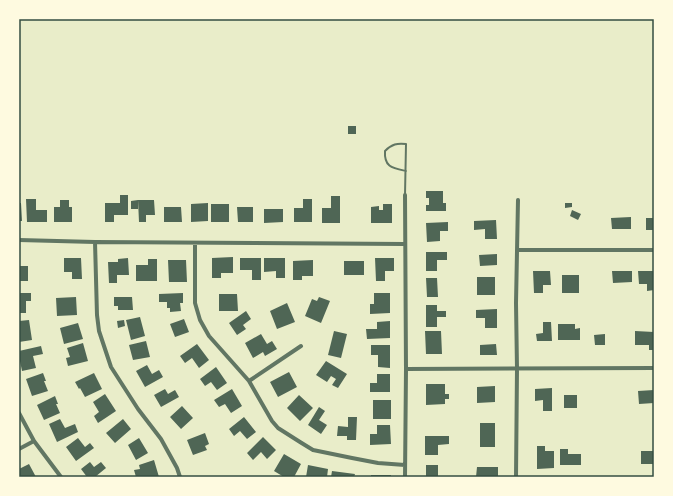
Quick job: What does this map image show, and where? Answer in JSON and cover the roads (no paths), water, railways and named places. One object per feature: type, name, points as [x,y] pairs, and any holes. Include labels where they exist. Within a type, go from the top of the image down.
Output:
[{"type":"street","points":[[405,195],[405,477]]},
{"type":"street","points":[[516,477],[516,310],[518,200]]},
{"type":"street","points":[[19,240],[95,242],[296,242],[405,244]]},
{"type":"street","points":[[95,242],[97,315],[99,331],[111,367],[138,409],[162,439],[180,477]]},
{"type":"street","points":[[195,243],[195,303],[200,320],[209,336],[249,382],[278,428],[313,450],[378,463],[405,465]]},
{"type":"street","points":[[517,250],[654,250]]},
{"type":"street","points":[[249,382],[301,346]]},
{"type":"street","points":[[406,369],[654,368]]},
{"type":"street","points":[[19,413],[34,441],[61,477]]},
{"type":"street","points":[[19,449],[34,441]]},
{"type":"lane","points":[[405,195],[406,171],[406,144],[391,145],[385,150],[384,159],[388,165],[394,169],[406,171]]}]
